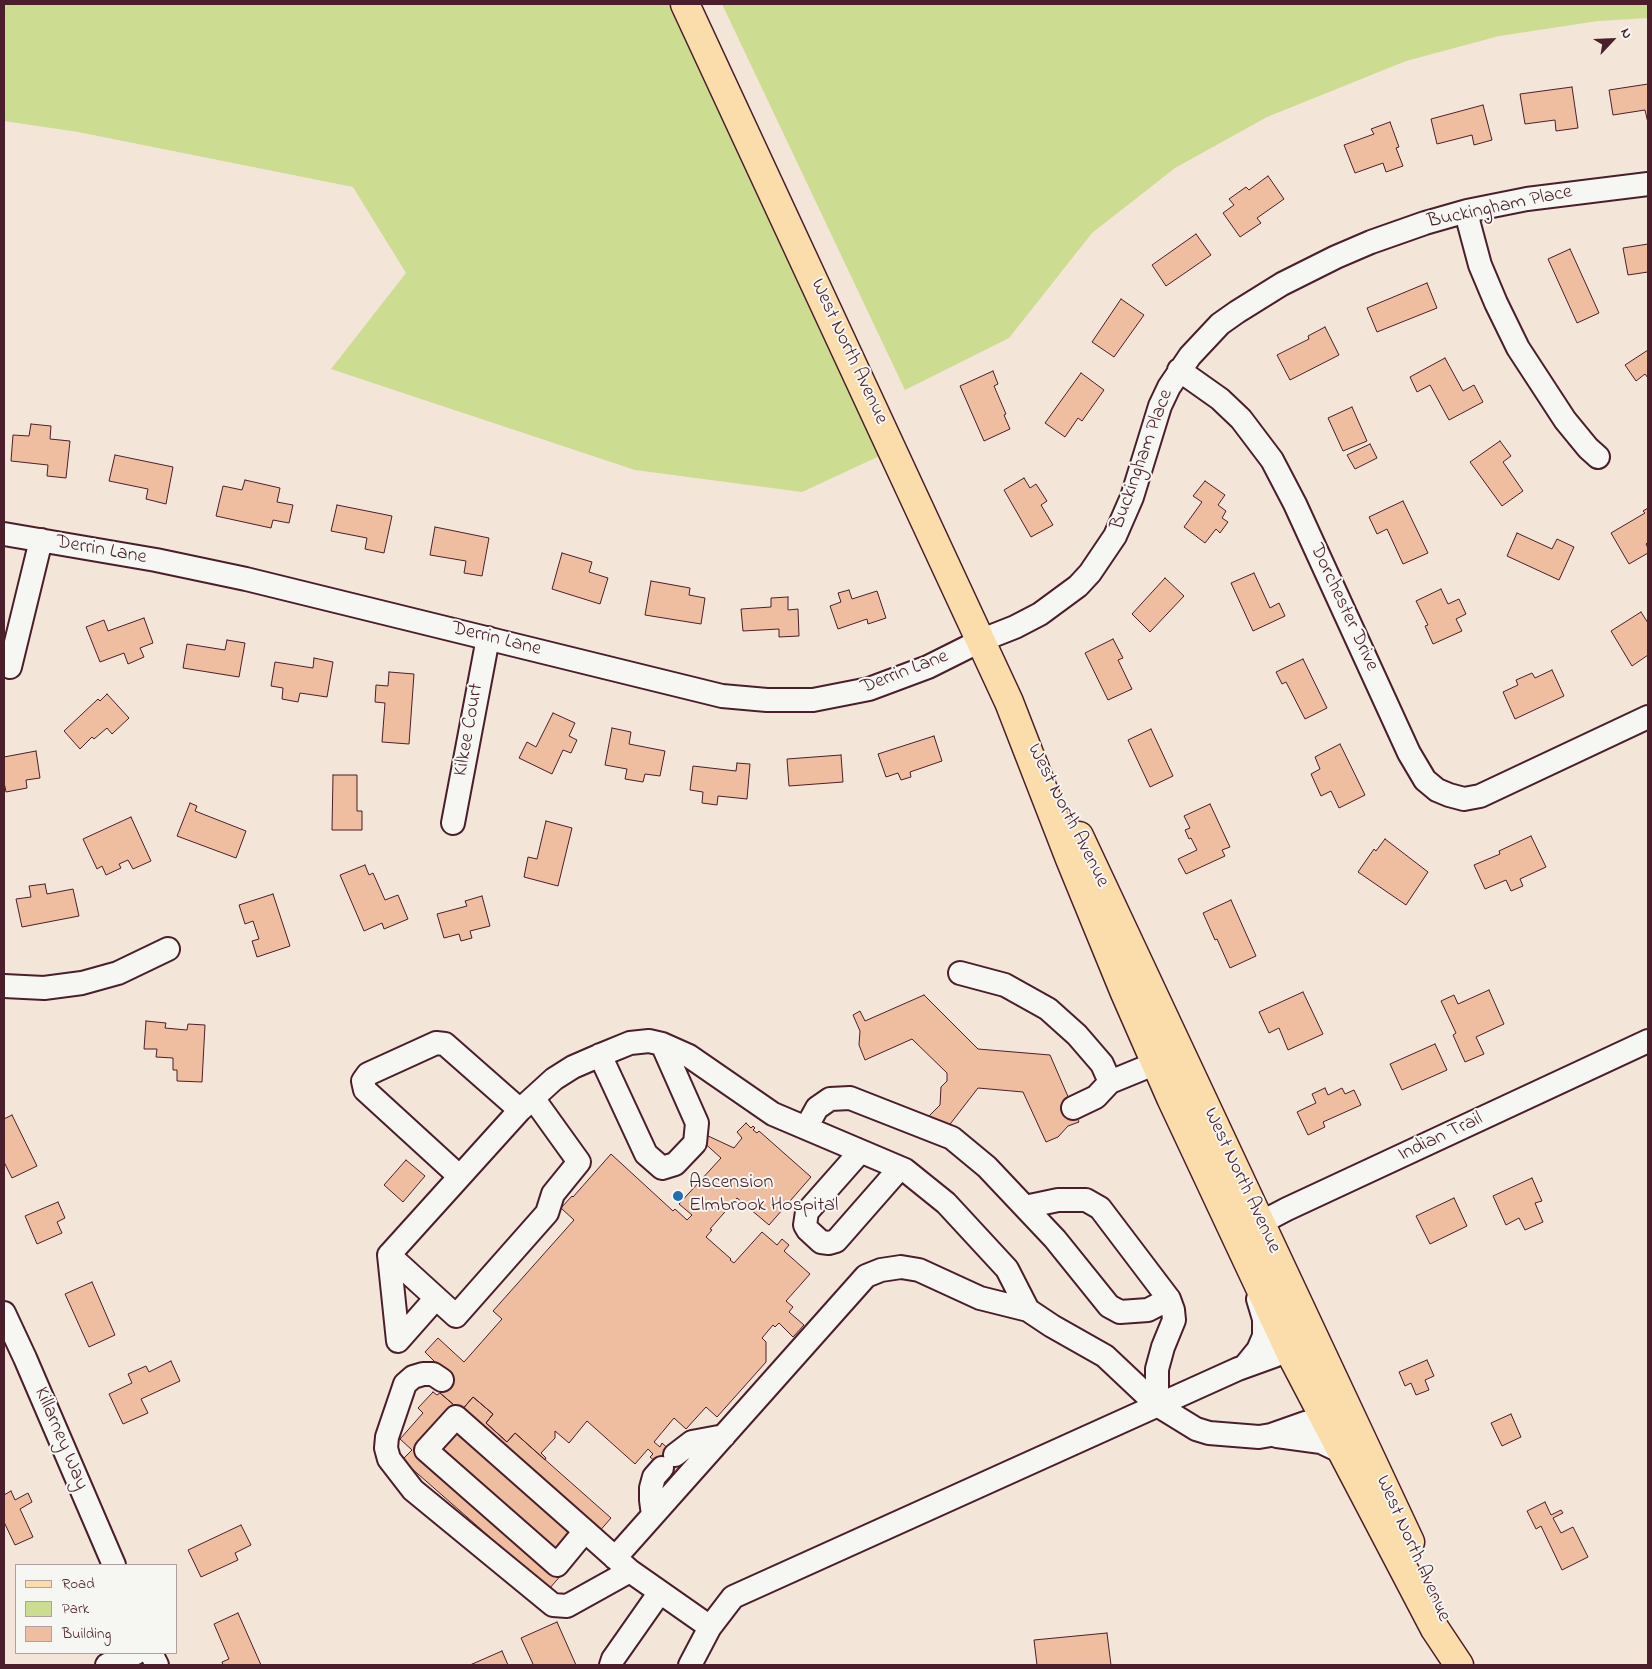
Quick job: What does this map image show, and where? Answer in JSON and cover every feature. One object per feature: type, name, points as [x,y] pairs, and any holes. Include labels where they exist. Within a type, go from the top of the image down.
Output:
[{"type":"main road","name":"West North Avenue","points":[[685,4],[1010,702],[1075,826],[1408,1539],[1464,1665]]},
{"type":"main road","name":"West North Avenue","points":[[1010,702],[1070,860],[1124,993],[1239,1244],[1288,1349],[1435,1628],[1459,1665]]},
{"type":"street","name":"Buckingham Place","points":[[982,640],[1040,614],[1078,586],[1090,573],[1116,536],[1132,497],[1160,406],[1179,370],[1220,324],[1237,312],[1282,284],[1336,257],[1371,242],[1425,223],[1467,211],[1527,199],[1648,184]]},
{"type":"street","points":[[1467,211],[1480,264],[1496,304],[1518,348],[1565,420],[1598,457]]},
{"type":"street","name":"Dorchester Drive","points":[[1179,370],[1220,399],[1241,418],[1272,460],[1295,504],[1409,753],[1425,780],[1437,790],[1449,796],[1464,799],[1480,796],[1648,717]]},
{"type":"street","name":"Derrin Lane","points":[[4,534],[246,579],[722,696],[767,700],[813,700],[869,689],[928,667],[982,640]]},
{"type":"street","points":[[10,668],[41,540]]},
{"type":"street","name":"Kilkee Court","points":[[453,823],[488,638]]},
{"type":"street","points":[[4,986],[44,988],[82,983],[118,973],[168,949]]},
{"type":"street","points":[[960,973],[1005,984],[1048,1009],[1077,1034],[1102,1064],[1110,1082]]},
{"type":"street","points":[[436,1298],[398,1341],[389,1254],[526,1104],[560,1075],[573,1067],[630,1043],[649,1041],[662,1044],[689,1056],[773,1114],[905,1170],[946,1203],[1007,1269],[1028,1310]]},
{"type":"street","name":"Indian Trail","points":[[1239,1244],[1261,1223],[1648,1041]]},
{"type":"street","points":[[389,1254],[456,1316],[547,1213],[553,1194],[579,1162],[526,1104],[445,1044],[436,1043],[368,1074],[363,1081],[365,1090],[459,1176]]},
{"type":"street","points":[[600,1055],[646,1154],[662,1168],[676,1164],[696,1143],[697,1123],[662,1044]]},
{"type":"street","points":[[1072,1108],[1096,1097],[1110,1082],[1156,1064],[1180,1052]]},
{"type":"street","points":[[806,1128],[817,1108],[830,1099],[850,1098],[952,1138],[987,1167],[1056,1239],[1109,1306],[1120,1312],[1148,1310],[1168,1299]]},
{"type":"street","points":[[860,1152],[806,1212],[805,1225],[821,1242],[829,1243],[836,1241],[900,1168]]},
{"type":"street","points":[[1025,1207],[1058,1200],[1086,1200],[1100,1208],[1168,1299],[1173,1310],[1174,1320],[1163,1347],[1157,1369],[1157,1405]]},
{"type":"street","points":[[1239,1244],[1264,1319],[1264,1336],[1258,1350],[1245,1366]]},
{"type":"street","points":[[442,1380],[433,1374],[423,1374],[413,1377],[405,1384],[387,1437],[386,1448],[389,1459],[459,1519],[553,1605],[567,1606],[622,1565],[653,1515],[866,1276],[881,1270],[901,1267],[918,1270],[980,1298],[1028,1310],[1105,1356],[1157,1405],[1196,1429],[1209,1433],[1260,1437],[1306,1423],[1325,1419],[1335,1421],[1354,1441],[1408,1539]]},
{"type":"street","points":[[690,1665],[710,1627],[733,1597],[1157,1405],[1288,1349],[1300,1331],[1302,1312]]},
{"type":"street","name":"Killarney Way","points":[[4,1313],[114,1564]]},
{"type":"street","points":[[586,1532],[557,1565],[426,1450],[456,1417],[586,1532],[622,1565],[710,1627]]},
{"type":"street","points":[[1271,1435],[1322,1442],[1342,1452]]},
{"type":"street","points":[[653,1515],[651,1488],[654,1477],[669,1461],[692,1442],[724,1436]]},
{"type":"street","points":[[611,1665],[613,1659],[660,1592]]},
{"type":"street","points":[[107,1665],[134,1654]]},
{"type":"green space","points":[[4,4],[687,4],[901,446],[802,492],[635,470],[331,369],[406,273],[353,187],[78,132],[4,121]]},
{"type":"green space","points":[[722,4],[1648,4],[1648,18],[1598,21],[1499,36],[1406,61],[1267,117],[1175,168],[1092,233],[1009,338],[905,390]]},
{"type":"building","points":[[1648,84],[1648,123],[1645,110],[1613,115],[1609,90]]},
{"type":"building","points":[[1572,87],[1578,128],[1556,131],[1555,120],[1525,124],[1520,94]]},
{"type":"building","points":[[1483,105],[1492,140],[1474,145],[1472,135],[1437,144],[1431,119]]},
{"type":"building","points":[[1390,122],[1399,147],[1396,148],[1403,166],[1386,172],[1383,163],[1355,173],[1344,145],[1374,134],[1371,129]]},
{"type":"building","points":[[1268,176],[1284,199],[1257,218],[1261,223],[1240,237],[1223,213],[1234,205],[1229,199],[1246,187],[1249,190]]},
{"type":"building","points":[[1196,234],[1211,255],[1166,286],[1152,265]]},
{"type":"building","points":[[1648,244],[1648,272],[1628,275],[1623,248]]},
{"type":"building","points":[[1570,249],[1599,313],[1577,323],[1548,259]]},
{"type":"building","points":[[1427,283],[1437,308],[1377,332],[1367,308]]},
{"type":"building","points":[[1121,299],[1144,315],[1114,357],[1092,342]]},
{"type":"building","points":[[1325,327],[1339,355],[1290,380],[1277,355],[1309,339],[1308,336]]},
{"type":"building","points":[[1648,350],[1648,378],[1645,374],[1636,381],[1625,365]]},
{"type":"building","points":[[1445,358],[1463,391],[1474,385],[1483,402],[1449,420],[1430,385],[1417,392],[1410,377]]},
{"type":"building","points":[[993,371],[998,384],[994,386],[1010,429],[984,441],[960,386]]},
{"type":"building","points":[[1081,373],[1104,390],[1082,421],[1078,418],[1065,437],[1045,423]]},
{"type":"building","points":[[1352,407],[1367,441],[1343,451],[1328,418]]},
{"type":"building","points":[[31,424],[51,426],[50,439],[70,441],[66,478],[47,476],[48,465],[11,461],[13,435],[29,436]]},
{"type":"building","points":[[1500,441],[1511,456],[1503,462],[1523,491],[1502,506],[1470,462]]},
{"type":"building","points":[[1370,444],[1377,458],[1355,469],[1347,455]]},
{"type":"building","points":[[115,455],[173,467],[166,504],[146,499],[148,489],[109,481]]},
{"type":"building","points":[[1024,478],[1030,488],[1036,484],[1047,501],[1041,505],[1053,525],[1031,537],[1004,490]]},
{"type":"building","points":[[245,480],[280,488],[277,502],[293,505],[289,523],[273,520],[271,528],[216,516],[223,486],[242,490]]},
{"type":"building","points":[[1205,481],[1225,495],[1218,505],[1226,511],[1222,518],[1228,522],[1220,533],[1216,529],[1205,543],[1184,527],[1202,502],[1193,496]]},
{"type":"building","points":[[1403,501],[1428,553],[1403,564],[1387,529],[1377,534],[1369,517]]},
{"type":"building","points":[[337,505],[392,516],[384,553],[365,549],[367,538],[331,531]]},
{"type":"building","points":[[1648,508],[1648,542],[1646,544],[1648,553],[1629,564],[1611,533],[1645,513],[1643,511]]},
{"type":"building","points":[[435,527],[489,538],[482,576],[464,573],[466,561],[430,555]]},
{"type":"building","points":[[1517,533],[1552,549],[1557,539],[1574,547],[1559,580],[1507,556]]},
{"type":"building","points":[[562,553],[592,562],[589,572],[608,578],[600,604],[552,589]]},
{"type":"building","points":[[1254,573],[1270,608],[1279,603],[1285,616],[1253,631],[1231,583]]},
{"type":"building","points":[[1165,578],[1184,596],[1150,632],[1132,614]]},
{"type":"building","points":[[651,581],[690,588],[689,595],[705,598],[701,624],[645,615]]},
{"type":"building","points":[[1441,589],[1448,604],[1459,599],[1466,614],[1456,619],[1462,631],[1433,644],[1425,626],[1428,625],[1416,601]]},
{"type":"building","points":[[849,590],[852,599],[877,591],[886,618],[868,624],[867,619],[838,629],[830,606],[841,602],[838,593]]},
{"type":"building","points":[[788,597],[788,610],[798,609],[799,636],[779,637],[779,629],[743,631],[741,609],[771,607],[771,598]]},
{"type":"building","points":[[1641,612],[1648,623],[1648,655],[1632,666],[1611,631]]},
{"type":"building","points":[[144,618],[153,643],[140,648],[144,657],[128,664],[124,653],[100,662],[86,627],[104,620],[108,631]]},
{"type":"building","points":[[1113,639],[1123,658],[1118,660],[1132,689],[1108,700],[1085,653]]},
{"type":"building","points":[[227,640],[245,643],[239,677],[183,668],[187,644],[225,650]]},
{"type":"building","points":[[314,658],[333,662],[327,697],[300,693],[298,702],[282,699],[283,688],[271,686],[275,662],[313,668]]},
{"type":"building","points":[[1303,659],[1327,708],[1305,719],[1286,682],[1282,684],[1276,672]]},
{"type":"building","points":[[1552,670],[1564,696],[1515,719],[1503,692],[1518,685],[1516,680],[1532,673],[1535,678]]},
{"type":"building","points":[[389,672],[414,674],[409,744],[382,742],[385,703],[375,702],[376,685],[388,686]]},
{"type":"building","points":[[107,694],[129,718],[112,734],[107,728],[94,739],[92,737],[80,749],[64,731],[98,699],[100,701]]},
{"type":"building","points":[[553,713],[575,723],[569,736],[577,740],[571,753],[563,750],[552,774],[519,758],[527,742],[536,747]]},
{"type":"building","points":[[612,728],[631,732],[629,744],[665,751],[660,776],[645,774],[643,782],[625,779],[627,769],[605,765]]},
{"type":"building","points":[[1151,729],[1173,776],[1150,787],[1128,740]]},
{"type":"building","points":[[934,736],[942,761],[910,772],[911,777],[901,780],[898,773],[886,777],[878,754]]},
{"type":"building","points":[[1340,744],[1365,795],[1339,808],[1331,791],[1321,796],[1311,774],[1320,769],[1315,757]]},
{"type":"building","points":[[36,751],[40,778],[26,780],[27,788],[6,792],[4,757]]},
{"type":"building","points":[[841,755],[843,782],[789,786],[787,759]]},
{"type":"building","points":[[737,763],[750,764],[747,799],[718,796],[717,805],[702,803],[703,792],[690,790],[693,766],[736,771]]},
{"type":"building","points":[[333,775],[357,775],[357,811],[362,811],[362,830],[332,830]]},
{"type":"building","points":[[190,803],[197,806],[195,811],[246,831],[236,858],[177,836]]},
{"type":"building","points":[[1210,804],[1230,847],[1222,850],[1225,856],[1186,874],[1178,859],[1197,850],[1185,830],[1190,828],[1184,816]]},
{"type":"building","points":[[131,817],[151,861],[133,869],[128,860],[119,864],[121,868],[106,875],[102,866],[97,869],[83,839]]},
{"type":"building","points":[[546,821],[572,828],[558,886],[524,877],[528,857],[537,859]]},
{"type":"building","points":[[1531,836],[1546,867],[1520,879],[1523,886],[1511,891],[1506,880],[1485,889],[1474,865],[1500,854],[1499,851]]},
{"type":"building","points":[[1385,839],[1428,872],[1406,905],[1358,872],[1374,849],[1376,851]]},
{"type":"building","points":[[365,865],[369,875],[373,873],[385,900],[398,895],[408,919],[384,929],[382,923],[364,931],[340,875]]},
{"type":"building","points":[[45,884],[47,894],[73,889],[79,916],[22,927],[16,899],[31,897],[29,886]]},
{"type":"building","points":[[273,894],[290,946],[257,957],[252,941],[259,939],[253,921],[245,924],[239,905]]},
{"type":"building","points":[[482,896],[490,926],[470,931],[472,938],[461,941],[459,934],[444,938],[437,914],[467,906],[465,901]]},
{"type":"building","points":[[1231,900],[1256,956],[1230,968],[1203,913]]},
{"type":"building","points":[[1489,990],[1504,1024],[1476,1037],[1484,1054],[1465,1062],[1453,1035],[1456,1033],[1441,1001],[1454,995],[1458,1004]]},
{"type":"building","points":[[1303,992],[1323,1034],[1288,1050],[1279,1028],[1269,1033],[1259,1012]]},
{"type":"building","points":[[924,995],[978,1049],[1050,1055],[1079,1122],[1068,1126],[1058,1137],[1046,1142],[1023,1092],[978,1088],[944,1132],[929,1116],[940,1105],[941,1087],[947,1081],[947,1073],[912,1039],[865,1060],[859,1045],[860,1031],[853,1015],[860,1011],[865,1021]]},
{"type":"building","points":[[146,1021],[166,1023],[165,1028],[187,1030],[188,1024],[205,1025],[202,1082],[177,1081],[177,1070],[173,1070],[173,1058],[156,1057],[157,1049],[144,1049]]},
{"type":"building","points":[[1435,1044],[1447,1070],[1402,1090],[1390,1064]]},
{"type":"building","points":[[1325,1088],[1328,1095],[1342,1088],[1345,1094],[1354,1090],[1361,1105],[1323,1122],[1325,1127],[1308,1135],[1297,1112],[1316,1103],[1312,1094]]},
{"type":"building","points":[[12,1115],[37,1166],[12,1178],[4,1162],[4,1119]]},
{"type":"building","points":[[746,1123],[751,1128],[753,1126],[755,1128],[753,1130],[757,1133],[759,1131],[811,1177],[769,1225],[737,1198],[710,1229],[712,1230],[706,1237],[734,1263],[762,1232],[777,1245],[782,1239],[789,1245],[784,1251],[810,1274],[786,1301],[793,1307],[789,1312],[804,1325],[793,1337],[779,1323],[775,1327],[773,1325],[762,1338],[766,1342],[766,1362],[717,1417],[706,1407],[686,1429],[674,1418],[654,1442],[660,1447],[662,1443],[683,1462],[674,1474],[671,1475],[650,1457],[653,1454],[648,1449],[635,1464],[587,1421],[569,1443],[555,1431],[555,1438],[541,1453],[546,1458],[545,1460],[515,1433],[507,1442],[486,1423],[493,1414],[473,1397],[461,1411],[440,1393],[453,1377],[439,1364],[437,1365],[425,1352],[438,1338],[464,1362],[502,1319],[493,1311],[574,1220],[561,1208],[611,1154],[673,1211],[675,1209],[687,1220],[692,1215],[679,1204],[721,1158],[701,1140],[706,1135],[734,1148],[742,1138],[737,1132]]},
{"type":"building","points":[[406,1160],[425,1176],[403,1202],[384,1185]]},
{"type":"building","points":[[1532,1178],[1542,1201],[1535,1203],[1543,1222],[1525,1230],[1519,1218],[1506,1225],[1493,1196]]},
{"type":"building","points":[[1454,1198],[1467,1226],[1430,1244],[1416,1216]]},
{"type":"building","points":[[58,1202],[65,1218],[57,1222],[62,1233],[37,1244],[25,1216]]},
{"type":"building","points":[[92,1282],[115,1335],[89,1347],[65,1294]]},
{"type":"building","points":[[1427,1360],[1434,1376],[1425,1380],[1429,1390],[1416,1395],[1411,1383],[1405,1386],[1399,1372]]},
{"type":"building","points":[[171,1361],[180,1381],[141,1399],[148,1413],[123,1424],[109,1394],[132,1383],[128,1374],[146,1366],[149,1372]]},
{"type":"building","points":[[433,1392],[437,1395],[440,1393],[461,1411],[473,1397],[493,1414],[486,1423],[507,1442],[515,1433],[611,1518],[549,1589],[402,1460],[412,1450],[400,1439],[423,1413],[418,1408]]},
{"type":"building","points":[[1511,1414],[1521,1437],[1502,1446],[1491,1423]]},
{"type":"building","points":[[11,1491],[15,1500],[28,1493],[32,1502],[20,1509],[33,1537],[15,1545],[4,1522],[4,1495]]},
{"type":"building","points":[[1545,1502],[1551,1515],[1561,1510],[1563,1513],[1553,1518],[1561,1533],[1573,1527],[1588,1557],[1562,1570],[1541,1526],[1536,1529],[1527,1511]]},
{"type":"building","points":[[241,1525],[251,1545],[235,1553],[238,1560],[201,1577],[188,1550]]},
{"type":"building","points":[[238,1613],[261,1665],[223,1665],[222,1662],[229,1659],[214,1624]]},
{"type":"building","points":[[557,1622],[576,1665],[531,1665],[533,1664],[521,1638]]},
{"type":"building","points":[[1107,1633],[1111,1665],[1037,1665],[1034,1640]]},
{"type":"building","points":[[502,1651],[508,1665],[470,1665]]},
{"type":"place","name":"Ascension Elmbrook Hospital","points":[[678,1196]]}]
